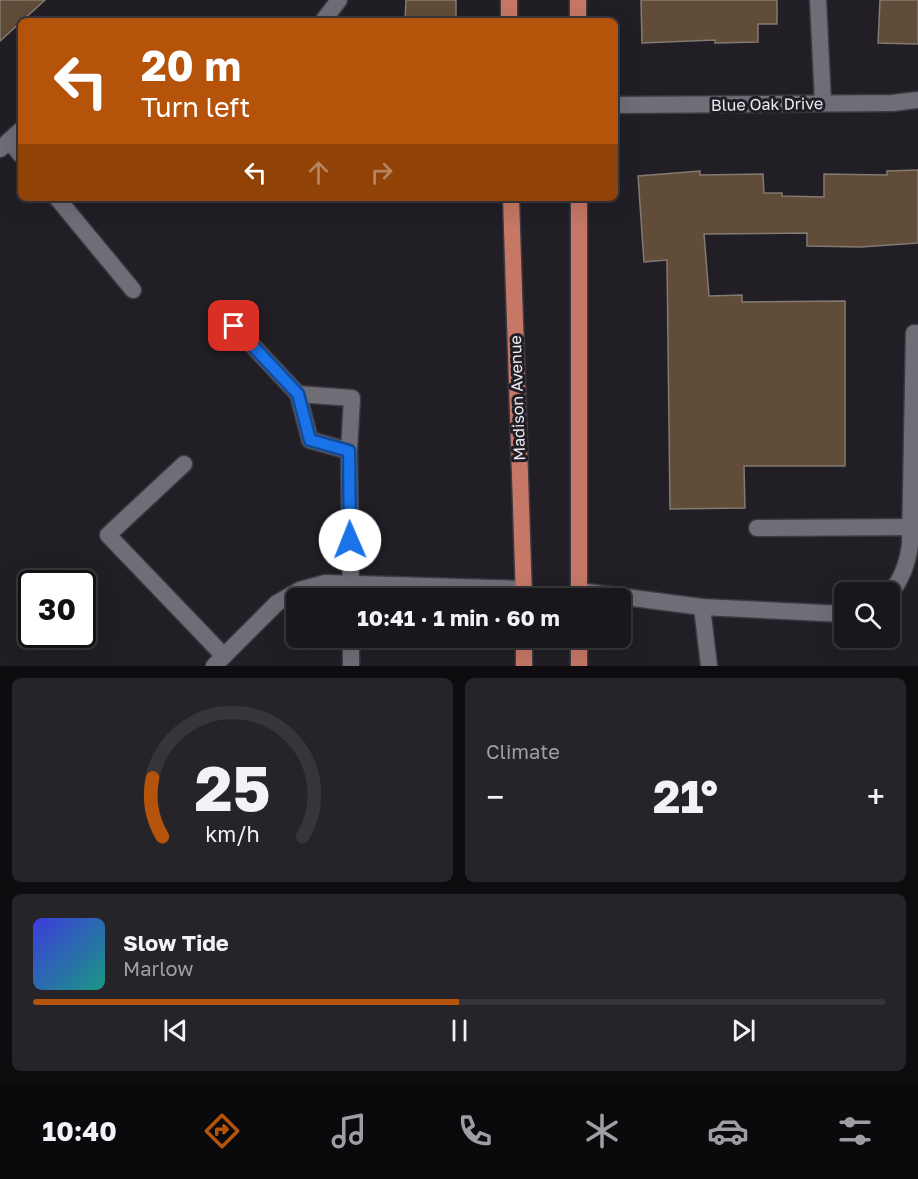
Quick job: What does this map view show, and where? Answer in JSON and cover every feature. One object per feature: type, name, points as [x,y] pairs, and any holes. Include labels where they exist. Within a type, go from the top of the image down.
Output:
[{"type":"main road","points":[[509,0],[509,18]]},
{"type":"main road","points":[[578,0],[578,18]]},
{"type":"main road","name":"Madison Avenue","points":[[511,201],[524,588]]},
{"type":"main road","points":[[579,201],[579,588]]},
{"type":"main road","points":[[524,648],[524,666]]},
{"type":"main road","points":[[579,648],[579,666]]},
{"type":"street","points":[[325,18],[339,0]]},
{"type":"street","points":[[818,0],[823,103]]},
{"type":"street","name":"Blue Oak Drive","points":[[618,105],[892,103],[918,100]]},
{"type":"street","points":[[59,201],[133,290]]},
{"type":"street","points":[[234,326],[298,394],[310,440],[349,451]]},
{"type":"street","points":[[899,582],[908,563],[914,527],[914,333],[918,333]]},
{"type":"street","points":[[298,394],[352,398],[349,451],[351,588]]},
{"type":"street","points":[[184,464],[108,535],[219,661],[277,603],[286,598]]},
{"type":"street","points":[[757,528],[914,527]]},
{"type":"street","points":[[307,588],[325,583],[341,588]]},
{"type":"street","points":[[631,600],[702,607],[834,614]]},
{"type":"street","points":[[702,607],[710,666]]},
{"type":"street","points":[[351,648],[351,666]]},
{"type":"building","points":[[0,0],[45,0],[25,18],[18,18],[18,25],[0,41]]},
{"type":"building","points":[[406,0],[456,0],[456,18],[405,18]]},
{"type":"building","points":[[641,0],[777,0],[777,24],[758,24],[758,42],[715,43],[715,40],[642,43]]},
{"type":"building","points":[[880,0],[918,0],[918,44],[878,43]]},
{"type":"building","points":[[918,170],[918,243],[861,247],[807,246],[807,233],[704,234],[709,296],[742,295],[742,302],[845,301],[845,466],[744,466],[745,508],[670,509],[667,260],[644,262],[638,176],[700,171],[700,175],[763,174],[764,193],[824,197],[824,174],[887,175],[887,171]]},
{"type":"route","points":[[234,326],[298,394],[310,440],[349,451],[350,540]]}]
